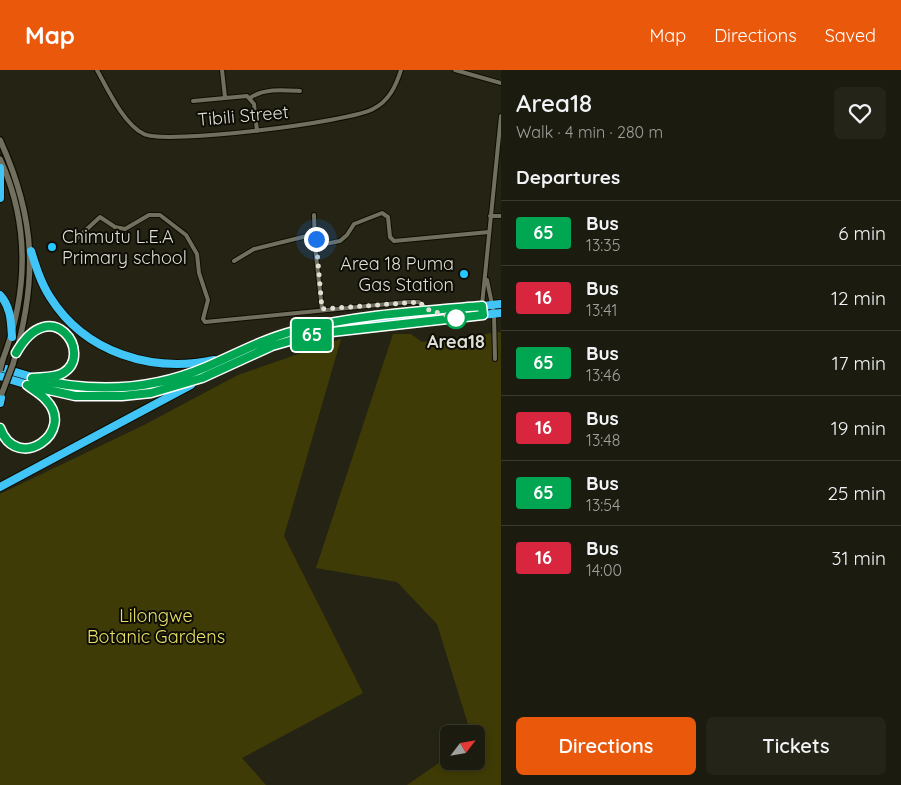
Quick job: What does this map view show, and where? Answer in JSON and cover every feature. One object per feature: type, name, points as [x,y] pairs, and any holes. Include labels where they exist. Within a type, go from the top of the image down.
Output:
[{"type":"highway","points":[[0,168],[0,198]]},
{"type":"highway","points":[[31,251],[49,297],[79,331],[100,345],[123,356],[167,364],[198,363],[225,358]]},
{"type":"highway","points":[[0,295],[8,306],[11,317],[12,337]]},
{"type":"highway","points":[[1,366],[32,378],[77,388],[122,388],[179,378],[270,338],[313,326],[429,310],[497,304]]},
{"type":"highway","points":[[0,487],[202,378],[272,346],[314,334],[498,313]]},
{"type":"highway","points":[[16,353],[24,339],[34,329],[55,327],[68,335],[74,350],[74,357],[67,369],[53,376],[32,378]]},
{"type":"highway","points":[[0,376],[27,385],[75,396],[122,396],[151,393],[202,378]]},
{"type":"highway","points":[[0,428],[7,441],[23,448],[39,445],[51,433],[54,425],[51,409],[46,400],[27,385]]},
{"type":"main road","points":[[0,140],[22,197],[31,251],[28,295],[16,353],[1,398]]},
{"type":"main road","points":[[0,159],[7,175],[19,218],[23,256],[21,294],[12,337],[1,366]]},
{"type":"street","name":"Tibili Street","points":[[97,70],[132,124],[144,134],[161,137],[257,131],[312,123],[369,111],[380,105],[390,95],[401,70]]},
{"type":"street","points":[[222,70],[225,97]]},
{"type":"street","points":[[455,70],[501,83]]},
{"type":"street","points":[[250,98],[257,94],[277,90],[300,90]]},
{"type":"street","points":[[193,101],[246,95],[254,104],[257,131]]},
{"type":"street","points":[[483,315],[482,306],[490,216],[499,157],[501,116]]},
{"type":"street","points":[[315,246],[340,241],[347,235],[354,224],[382,213],[388,217],[390,237],[394,241],[489,232]]},
{"type":"street","points":[[74,241],[100,217],[115,227],[125,229],[149,216],[160,215],[186,235],[197,254],[199,273],[208,300],[205,322],[322,309],[419,302],[429,310]]},
{"type":"street","points":[[314,215],[315,246],[322,309]]},
{"type":"street","points":[[490,216],[501,216]]},
{"type":"street","points":[[234,261],[254,249],[307,236],[316,239]]},
{"type":"street","points":[[486,275],[497,304],[498,313],[495,360]]},
{"type":"green space","points":[[501,332],[501,785],[407,785],[440,762],[440,770],[485,770],[485,725],[468,725],[437,624],[397,582],[316,568],[393,334],[411,334],[422,342]]},
{"type":"green space","name":"Lilongwe Botanic Gardens","points":[[341,339],[284,536],[363,693],[242,758],[266,785],[0,785],[0,494],[144,425],[238,375]]},
{"type":"bus line","name":"65","points":[[0,428],[7,441],[15,447],[32,448],[46,441],[54,425],[54,417],[46,400],[27,385],[75,396],[122,396],[151,393],[202,378],[272,346],[314,334],[370,326],[483,315],[482,306],[429,310],[321,325],[270,338],[179,378],[122,388],[77,388],[32,378],[63,373],[71,364],[74,357],[72,342],[64,331],[55,327],[49,326],[34,329],[24,339],[16,353]]},
{"type":"place","name":"Chimutu L.E.A Primary school","points":[[52,247]]},
{"type":"place","name":"Area 18 Puma Gas Station","points":[[464,274]]},
{"type":"place","name":"Area18","points":[[456,318]]},
{"type":"route","points":[[316,239],[315,246],[322,309],[419,302],[429,310],[456,318]]}]
